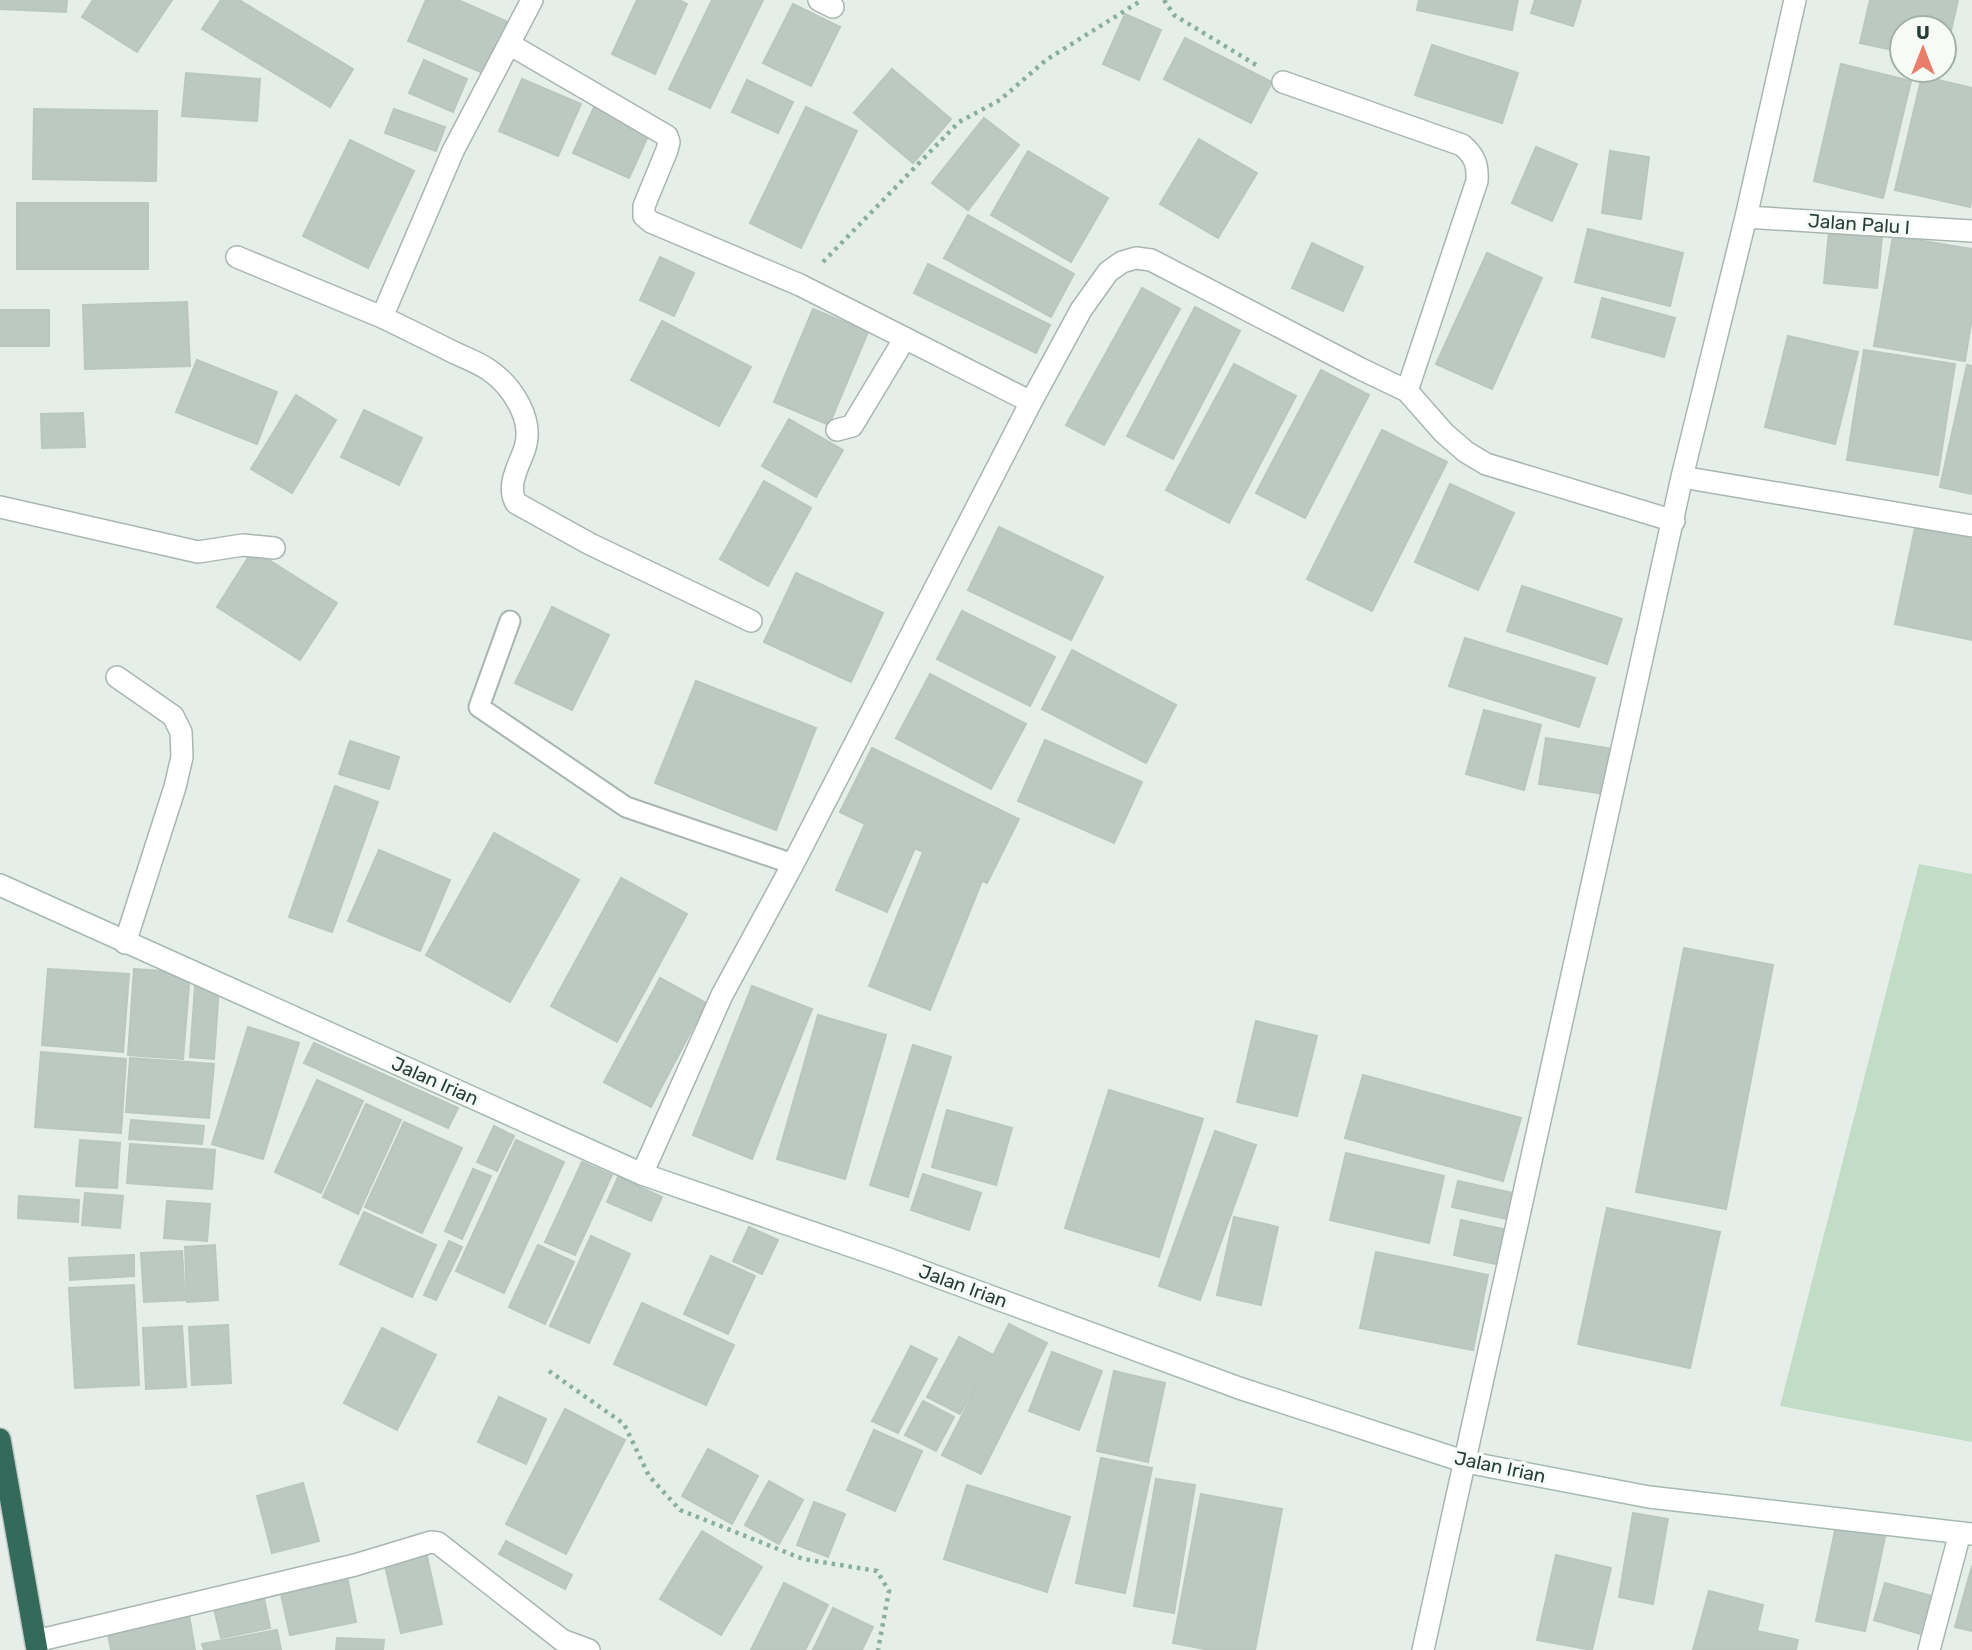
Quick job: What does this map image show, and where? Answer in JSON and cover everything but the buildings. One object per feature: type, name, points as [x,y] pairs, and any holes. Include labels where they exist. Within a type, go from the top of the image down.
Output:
[{"type":"highway","points":[[0,1439],[36,1646]]},
{"type":"street","points":[[382,317],[453,151],[511,45],[532,0]]},
{"type":"street","points":[[1423,1650],[1682,477],[1746,216],[1795,0]]},
{"type":"street","points":[[511,45],[667,136],[670,142],[644,206],[644,216],[651,222],[800,285],[1031,402]]},
{"type":"street","points":[[1283,82],[1462,145],[1473,155],[1478,167],[1477,181],[1408,391]]},
{"type":"street","name":"Jalan Palu I","points":[[1746,216],[1972,231]]},
{"type":"street","points":[[237,257],[382,317],[489,369],[514,396],[528,429],[526,445],[511,485],[511,495],[516,503],[590,544],[751,621]]},
{"type":"street","points":[[642,1174],[722,995],[793,864],[1031,402],[1081,310],[1108,272],[1122,262],[1136,258],[1151,260],[1408,391],[1444,433],[1466,452],[1486,464],[1674,521]]},
{"type":"street","points":[[837,430],[852,426],[905,338]]},
{"type":"street","points":[[1682,477],[1972,526]]},
{"type":"street","points":[[0,507],[198,552],[243,545],[274,548]]},
{"type":"street","points":[[117,677],[173,716],[181,732],[182,757],[125,943]]},
{"type":"street","name":"Jalan Irian","points":[[0,885],[642,1174],[888,1259],[1240,1388],[1466,1462],[1649,1497],[1966,1533]]},
{"type":"street","points":[[1930,1650],[1966,1533]]},
{"type":"street","points":[[36,1646],[355,1565],[431,1542],[438,1543],[562,1640],[589,1650]]},
{"type":"lane","points":[[510,621],[479,707],[626,807],[793,864]]},
{"type":"path","points":[[800,285],[959,122],[1000,100],[1046,60],[1142,0]]},
{"type":"path","points":[[1164,0],[1174,15],[1283,82]]},
{"type":"path","points":[[549,1371],[624,1423],[649,1476],[680,1510],[803,1559],[877,1571],[888,1591],[878,1650]]},
{"type":"green space","points":[[1919,864],[1972,874],[1972,1442],[1780,1406]]}]
